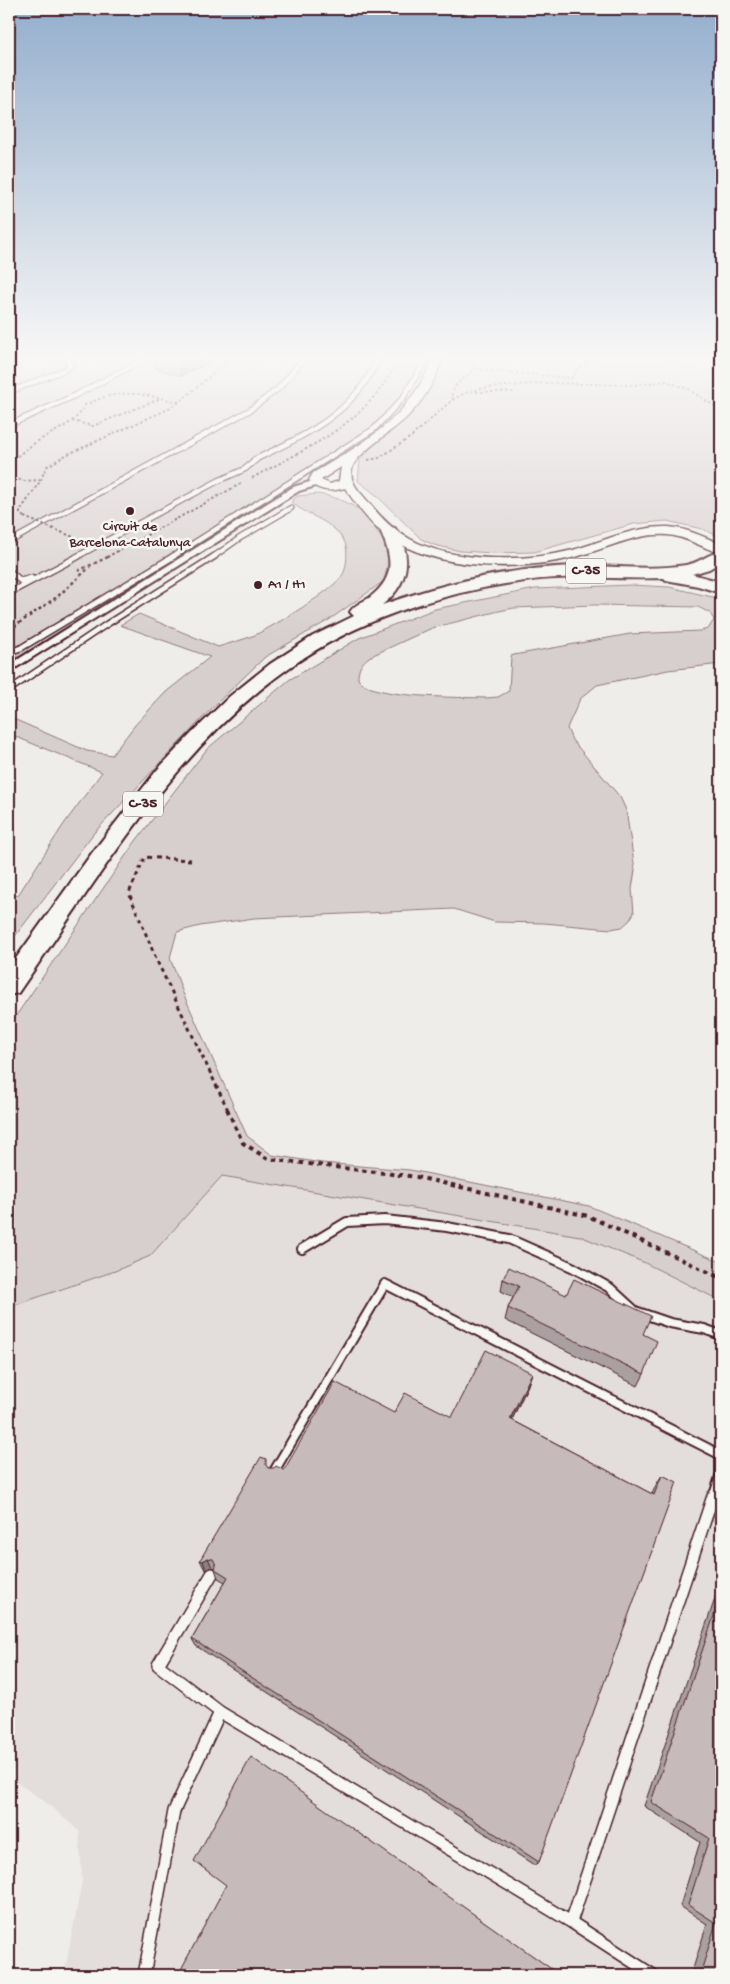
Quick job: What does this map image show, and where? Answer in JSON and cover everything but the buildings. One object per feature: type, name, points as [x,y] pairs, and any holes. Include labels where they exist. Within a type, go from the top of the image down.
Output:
[{"type":"highway","points":[[306,649],[372,604],[394,584],[399,574],[400,563],[396,544],[389,532]]},
{"type":"highway","name":"C-35","points":[[9,986],[127,824],[185,753],[221,715],[277,668],[306,649],[348,626],[377,613],[462,587],[506,579],[565,572],[681,570],[714,558]]},
{"type":"highway","name":"C-35","points":[[714,558],[704,573],[718,586]]},
{"type":"highway","name":"C-35","points":[[642,572],[685,578],[718,586]]},
{"type":"street","points":[[316,482],[317,476],[360,455]]},
{"type":"street","points":[[360,455],[347,464],[343,481],[344,489],[360,500],[389,532],[417,546],[441,554],[460,558],[507,562],[556,558],[640,533],[676,532],[698,540],[714,558]]},
{"type":"street","points":[[324,472],[332,472],[343,481]]},
{"type":"street","points":[[9,669],[296,488],[316,482],[326,487],[343,481]]},
{"type":"lane","points":[[9,542],[170,454]]},
{"type":"lane","points":[[240,467],[267,454]]},
{"type":"lane","points":[[9,652],[21,648],[127,585],[335,454]]},
{"type":"lane","points":[[9,593],[111,537],[218,481],[245,469],[257,459]]},
{"type":"lane","points":[[9,690],[240,538],[291,508]]},
{"type":"lane","points":[[228,532],[240,538]]},
{"type":"lane","points":[[9,572],[22,581],[50,572]]},
{"type":"lane","points":[[302,1249],[347,1222],[386,1220],[448,1227],[509,1239],[572,1267],[610,1288],[635,1310],[670,1324],[704,1329],[721,1335]]},
{"type":"lane","points":[[273,1473],[385,1284],[721,1455]]},
{"type":"lane","points":[[571,1922],[721,1474]]},
{"type":"lane","points":[[212,1574],[158,1665],[220,1712],[571,1922],[653,1975]]},
{"type":"lane","points":[[144,1975],[174,1811],[220,1712]]},
{"type":"path","points":[[9,462],[20,454]]},
{"type":"path","points":[[72,454],[46,467],[41,480],[20,511],[20,514],[103,549]]},
{"type":"path","points":[[360,455],[379,458],[386,454]]},
{"type":"path","points":[[9,478],[24,481],[41,480]]},
{"type":"path","points":[[9,630],[57,597],[92,564]]},
{"type":"path","points":[[191,860],[145,857],[129,893],[157,961],[243,1143],[268,1159],[417,1177],[588,1216],[721,1278]]},
{"type":"shaded area","points":[[9,454],[343,454],[20,656],[9,659]]},
{"type":"shaded area","points":[[366,454],[721,454],[721,537],[702,529],[667,521],[634,524],[534,552],[493,553],[460,551],[434,545],[421,539],[375,494],[358,481],[360,460]]},
{"type":"shaded area","points":[[318,494],[344,501],[370,521],[390,553],[384,581],[329,620],[265,657],[215,705],[93,834],[9,944],[9,897],[18,895],[64,824],[102,772],[9,734],[9,717],[87,751],[112,755],[135,725],[166,692],[210,657],[120,625],[139,614],[218,647],[255,635],[303,607],[338,581],[343,574],[346,563],[346,546],[335,529],[291,502],[297,496]]},
{"type":"shaded area","points":[[630,585],[669,587],[721,599],[721,664],[668,670],[597,685],[580,699],[567,728],[572,740],[620,797],[626,810],[635,870],[632,889],[634,913],[629,921],[622,927],[611,929],[544,923],[495,922],[454,909],[254,918],[200,926],[177,932],[170,958],[183,993],[247,1136],[272,1155],[322,1163],[410,1170],[589,1206],[721,1262],[721,1301],[645,1263],[580,1236],[222,1176],[150,1256],[115,1271],[9,1307],[9,1026],[135,842],[207,749],[289,680],[359,638],[435,609],[535,589]],"holes":[[[595,605],[698,607],[710,613],[714,620],[708,629],[630,634],[511,656],[509,691],[498,697],[438,697],[397,694],[366,686],[358,679],[360,666],[369,657],[432,628],[499,611],[514,608]]]},
{"type":"shaded area","points":[[222,1176],[580,1236],[645,1263],[721,1301],[721,1975],[64,1975],[82,1880],[79,1831],[44,1801],[9,1777],[9,1307],[115,1271],[150,1256]]},
{"type":"place","name":"Circuit de Barcelona-Catalunya","points":[[130,511]]},
{"type":"place","name":"A1 / H1","points":[[258,585]]}]
